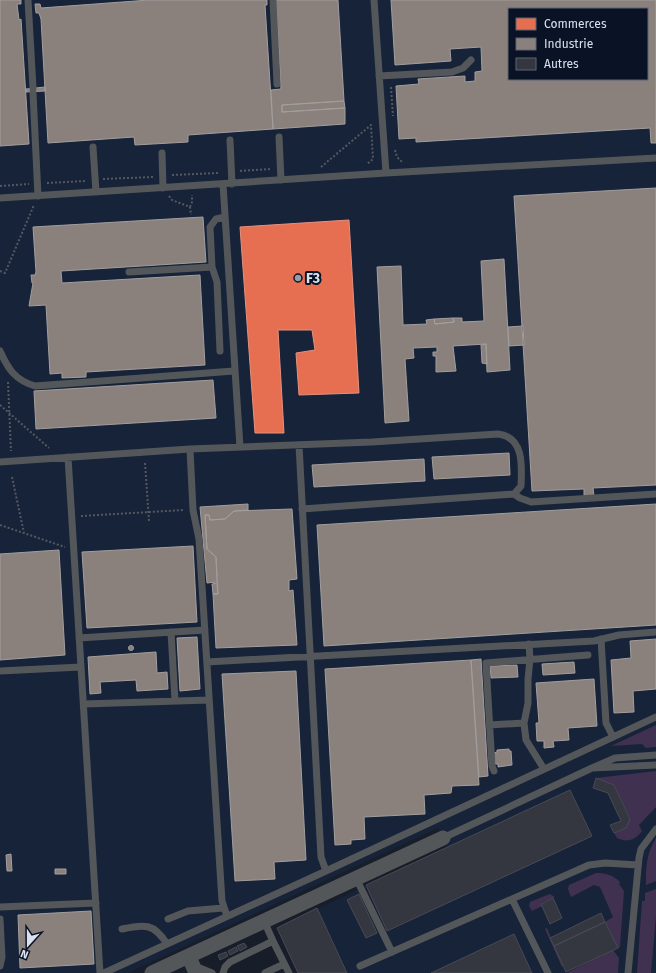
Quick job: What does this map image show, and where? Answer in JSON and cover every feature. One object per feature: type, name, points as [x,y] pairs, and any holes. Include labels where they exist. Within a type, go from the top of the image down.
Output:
[{"type":"street","points":[[152,973],[193,965],[264,921],[443,838]]},
{"type":"lane","points":[[28,0],[33,90],[36,199]]},
{"type":"lane","points":[[273,0],[277,84]]},
{"type":"lane","points":[[374,0],[386,173]]},
{"type":"lane","points":[[380,76],[452,72],[463,68],[472,60]]},
{"type":"lane","points":[[279,137],[281,180]]},
{"type":"lane","points":[[230,140],[232,184]]},
{"type":"lane","points":[[93,147],[96,192]]},
{"type":"lane","points":[[162,153],[163,188]]},
{"type":"lane","points":[[0,198],[36,199],[96,192],[386,173],[656,158]]},
{"type":"lane","points":[[223,184],[240,447]]},
{"type":"lane","points":[[220,350],[217,282],[212,267],[211,223],[216,218],[225,218]]},
{"type":"lane","points":[[129,272],[212,267]]},
{"type":"lane","points":[[0,351],[8,368],[26,383],[35,386],[234,371]]},
{"type":"lane","points":[[0,462],[190,449],[299,445],[504,434],[515,442],[519,451],[521,486],[514,494]]},
{"type":"lane","points":[[299,445],[321,857],[326,871]]},
{"type":"lane","points":[[190,449],[193,510],[199,539],[223,908],[227,916]]},
{"type":"lane","points":[[68,457],[100,973]]},
{"type":"lane","points":[[302,509],[514,494],[531,502],[656,494]]},
{"type":"lane","points":[[79,638],[205,630]]},
{"type":"lane","points":[[171,632],[175,701]]},
{"type":"lane","points":[[207,662],[529,644],[601,639],[619,635],[656,632]]},
{"type":"lane","points":[[601,639],[606,723],[612,737]]},
{"type":"lane","points":[[529,644],[530,659],[528,708],[524,723],[527,744],[538,757],[544,769]]},
{"type":"lane","points":[[494,771],[492,766],[486,663],[588,655]]},
{"type":"lane","points":[[0,671],[81,667]]},
{"type":"lane","points":[[84,704],[209,700]]},
{"type":"lane","points":[[104,973],[656,717]]},
{"type":"lane","points":[[489,725],[524,723]]},
{"type":"lane","points":[[443,838],[615,758],[656,755]]},
{"type":"lane","points":[[592,768],[656,765]]},
{"type":"lane","points":[[628,973],[638,865],[641,849],[656,829]]},
{"type":"lane","points":[[360,966],[589,865],[605,862],[638,865]]},
{"type":"lane","points":[[356,878],[392,952]]},
{"type":"lane","points":[[512,899],[548,973]]},
{"type":"lane","points":[[0,907],[96,903]]},
{"type":"lane","points":[[168,918],[188,911],[223,908]]},
{"type":"lane","points":[[0,918],[2,957],[0,966]]},
{"type":"lane","points":[[264,921],[289,973]]},
{"type":"lane","points":[[122,929],[137,926],[153,928],[161,934],[167,944]]},
{"type":"lane","points":[[223,973],[225,967],[230,962],[273,941]]},
{"type":"lane","points":[[265,973],[284,964]]},
{"type":"lane","points":[[193,965],[212,973]]},
{"type":"path","points":[[391,87],[393,123]]},
{"type":"path","points":[[321,166],[371,125],[373,159],[368,164],[360,164]]},
{"type":"path","points":[[394,145],[397,157],[408,165]]},
{"type":"path","points":[[315,167],[329,166]]},
{"type":"path","points":[[239,172],[276,169]]},
{"type":"path","points":[[171,176],[218,173]]},
{"type":"path","points":[[102,180],[156,176]]},
{"type":"path","points":[[44,183],[86,181]]},
{"type":"path","points":[[0,186],[30,184]]},
{"type":"path","points":[[191,215],[190,207],[192,202],[192,193]]},
{"type":"path","points":[[169,194],[172,200],[190,207]]},
{"type":"path","points":[[0,271],[5,273],[36,199]]},
{"type":"path","points":[[6,451],[11,451],[8,368]]},
{"type":"path","points":[[0,405],[50,449],[42,450]]},
{"type":"path","points":[[145,463],[149,521]]},
{"type":"path","points":[[12,477],[24,533]]},
{"type":"path","points":[[71,516],[193,510]]},
{"type":"path","points":[[0,525],[66,547]]},
{"type":"shaded area","points":[[0,0],[656,0],[656,973],[298,973],[277,928],[447,847],[438,828],[128,973],[0,973]]},
{"type":"shaded area","points":[[656,725],[656,747],[646,748],[642,744],[611,746]]},
{"type":"shaded area","points":[[656,771],[656,807],[639,825],[642,831],[637,837],[631,840],[621,840],[617,838],[614,833],[626,828],[630,818],[614,785],[596,778]]},
{"type":"shaded area","points":[[656,838],[656,881],[646,885],[647,861],[650,850]]},
{"type":"shaded area","points":[[596,873],[612,876],[620,882],[619,884],[624,891],[620,947],[618,948],[605,922],[613,917],[600,887],[594,885],[571,897],[568,889],[569,885]]},
{"type":"shaded area","points":[[656,889],[656,916],[651,973],[637,973],[642,901],[645,901],[645,893]]},
{"type":"shaded area","points":[[550,894],[555,897],[541,903],[542,906],[532,911],[529,906],[530,902]]},
{"type":"shaded area","points":[[547,928],[563,966],[562,967],[545,929]]},
{"type":"shaded area","points":[[613,950],[619,958],[618,973],[567,973]]},
{"type":"building: Commerces","name":"F3","points":[[349,220],[359,393],[299,395],[296,353],[315,350],[312,330],[278,330],[284,433],[255,433],[240,227]]},
{"type":"building: Industrie","points":[[0,0],[21,0],[21,4],[17,4],[19,20],[21,19],[29,144],[0,146]]},
{"type":"building: Industrie","points":[[149,0],[267,0],[267,5],[265,5],[273,129],[188,135],[188,142],[135,145],[134,137],[48,143],[41,19],[39,13],[36,13],[35,4],[40,4],[41,8]]},
{"type":"building: Industrie","points":[[276,0],[338,0],[344,101],[282,105],[282,112],[345,108],[345,124],[273,129],[271,90],[281,89]]},
{"type":"building: Industrie","points":[[391,0],[656,0],[656,143],[651,143],[650,128],[416,142],[416,138],[399,139],[396,86],[419,84],[418,79],[465,76],[465,82],[475,81],[475,72],[482,71],[481,47],[450,49],[451,61],[395,65]]},
{"type":"building: Industrie","points":[[45,87],[45,91],[26,92],[26,89]]},
{"type":"building: Industrie","points":[[344,101],[345,108],[282,112],[282,105]]},
{"type":"building: Industrie","points":[[656,188],[656,485],[593,488],[594,496],[584,497],[584,489],[532,491],[514,196]]},
{"type":"building: Industrie","points":[[203,217],[206,262],[61,271],[62,283],[200,275],[205,365],[86,372],[86,377],[62,378],[62,373],[50,374],[46,305],[29,306],[33,283],[31,275],[35,275],[36,272],[33,227]]},
{"type":"building: Industrie","points":[[504,259],[510,370],[487,372],[486,344],[453,346],[456,371],[436,372],[436,356],[433,356],[433,352],[437,352],[437,347],[413,348],[414,358],[405,359],[409,421],[385,423],[377,267],[401,266],[403,325],[427,324],[426,320],[434,319],[435,324],[454,322],[453,318],[462,318],[462,322],[484,321],[481,261]]},
{"type":"building: Industrie","points":[[453,318],[454,322],[435,324],[434,319]]},
{"type":"building: Industrie","points":[[523,326],[524,345],[509,346],[508,327]]},
{"type":"building: Industrie","points":[[486,344],[487,364],[482,363],[481,345]]},
{"type":"building: Industrie","points":[[213,380],[216,418],[36,429],[34,391]]},
{"type":"building: Industrie","points":[[509,453],[510,475],[434,479],[432,457]]},
{"type":"building: Industrie","points":[[424,459],[425,481],[314,487],[312,465]]},
{"type":"building: Industrie","points":[[248,504],[248,510],[234,511],[225,519],[210,520],[209,515],[205,515],[207,549],[216,557],[217,582],[207,583],[200,507]]},
{"type":"building: Industrie","points":[[656,504],[656,625],[324,646],[317,525]]},
{"type":"building: Industrie","points":[[292,509],[297,579],[289,580],[289,591],[293,590],[297,645],[216,648],[213,594],[218,594],[216,557],[207,549],[205,515],[209,515],[210,520],[225,519],[234,511]]},
{"type":"building: Industrie","points":[[193,546],[197,622],[87,628],[82,552]]},
{"type":"building: Industrie","points":[[59,550],[65,655],[0,660],[0,554]]},
{"type":"building: Industrie","points":[[217,583],[218,594],[213,594],[212,584]]},
{"type":"building: Industrie","points":[[197,637],[200,689],[180,691],[177,638]]},
{"type":"building: Industrie","points":[[656,639],[656,689],[633,691],[634,712],[614,713],[611,660],[631,658],[630,641]]},
{"type":"building: Industrie","points":[[131,645],[134,648],[131,651],[128,648]]},
{"type":"building: Industrie","points":[[156,652],[157,673],[167,672],[168,689],[137,691],[136,680],[100,682],[101,693],[90,694],[88,657]]},
{"type":"building: Industrie","points":[[481,659],[488,776],[479,777],[471,660]]},
{"type":"building: Industrie","points":[[471,660],[479,785],[452,786],[451,793],[424,795],[425,814],[364,817],[365,839],[351,840],[351,844],[335,845],[325,669]]},
{"type":"building: Industrie","points":[[574,662],[575,673],[543,675],[542,664]]},
{"type":"building: Industrie","points":[[517,665],[518,677],[491,678],[490,666]]},
{"type":"building: Industrie","points":[[296,671],[306,860],[274,862],[275,879],[235,881],[222,674]]},
{"type":"building: Industrie","points":[[594,679],[597,726],[568,728],[569,740],[553,741],[554,747],[544,748],[544,741],[537,741],[536,723],[539,723],[536,683]]},
{"type":"building: Industrie","points":[[509,749],[509,751],[511,751],[512,765],[498,767],[498,764],[495,764],[494,753],[497,752],[497,750]]},
{"type":"building: Industrie","points":[[11,854],[12,871],[7,871],[6,855]]},
{"type":"building: Industrie","points":[[55,869],[66,869],[66,874],[55,874]]},
{"type":"building: Industrie","points":[[91,911],[94,964],[20,968],[18,915]]},
{"type":"building: Autres","points":[[596,778],[614,785],[630,819],[626,828],[614,833],[610,825],[621,821],[608,793],[593,788]]},
{"type":"building: Autres","points":[[570,790],[592,836],[387,931],[366,885]]},
{"type":"building: Autres","points":[[359,894],[377,933],[366,938],[347,900]]},
{"type":"building: Autres","points":[[553,898],[562,918],[550,924],[541,904]]},
{"type":"building: Autres","points":[[317,908],[347,973],[298,973],[277,928]]},
{"type":"building: Autres","points":[[601,913],[605,922],[554,946],[550,938]]},
{"type":"building: Autres","points":[[605,922],[618,948],[566,972],[554,946]]},
{"type":"building: Autres","points":[[514,934],[532,973],[431,973]]},
{"type":"building: Autres","points":[[244,943],[247,947],[240,951],[237,946]]},
{"type":"building: Autres","points":[[236,947],[238,951],[230,955],[228,951]]},
{"type":"building: Autres","points":[[226,952],[228,956],[220,960],[218,955]]},
{"type":"place","name":"F3","points":[[298,278]]}]
